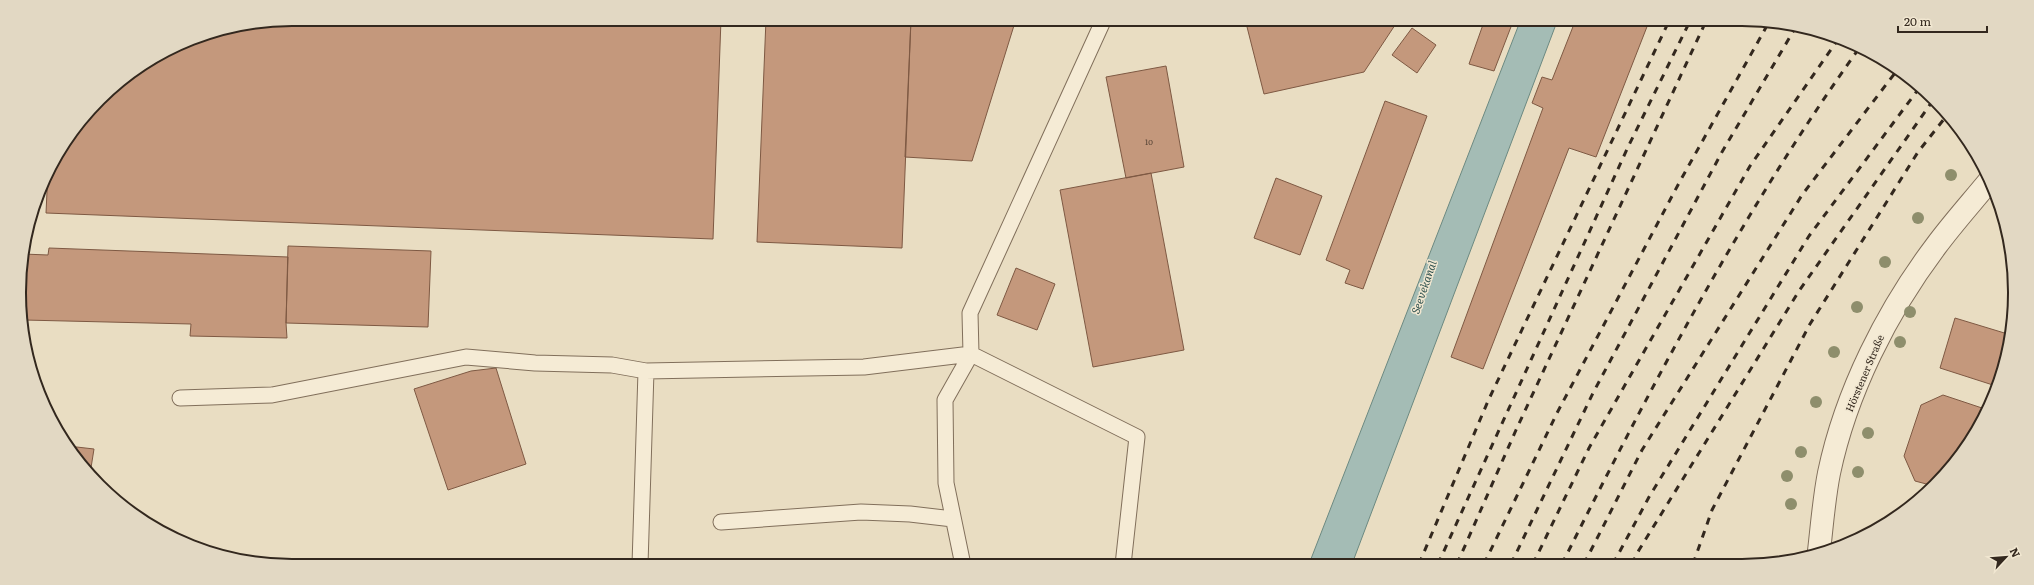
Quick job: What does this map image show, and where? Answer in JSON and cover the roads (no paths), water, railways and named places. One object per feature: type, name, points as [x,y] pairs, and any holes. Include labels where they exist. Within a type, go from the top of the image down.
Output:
[{"type":"street","name":"Hörstener Straße","points":[[1818,548],[1829,472],[1848,408],[1873,347],[1903,294],[1932,252],[1986,185]]},
{"type":"lane","points":[[962,559],[946,483],[945,400],[971,354],[970,314],[1101,26]]},
{"type":"lane","points":[[180,398],[272,396],[466,357],[535,363],[612,365],[646,370],[864,367],[971,354],[1137,437],[1125,559]]},
{"type":"lane","points":[[640,559],[646,370]]},
{"type":"lane","points":[[721,522],[861,512],[910,514],[953,519]]},
{"type":"water","name":"Seevekanal","points":[[1518,26],[1555,26],[1354,559],[1311,559]]},
{"type":"railway","points":[[1421,559],[1488,401],[1667,26]]},
{"type":"railway","points":[[1440,559],[1628,147],[1688,26]]},
{"type":"railway","points":[[1459,559],[1516,430],[1704,26]]},
{"type":"railway","points":[[1486,559],[1557,413],[1679,183],[1766,27]]},
{"type":"railway","points":[[1513,559],[1593,393],[1722,152],[1793,31]]},
{"type":"railway","points":[[1535,559],[1589,448],[1750,166],[1835,43]]},
{"type":"railway","points":[[1565,559],[1665,365],[1738,235],[1777,171],[1857,52]]},
{"type":"railway","points":[[1587,559],[1642,450],[1802,195],[1894,74]]},
{"type":"railway","points":[[1616,559],[1649,497],[1809,236],[1917,92]]},
{"type":"railway","points":[[1634,559],[1799,291],[1930,104]]},
{"type":"railway","points":[[1695,559],[1712,510],[1810,324],[1918,152],[1944,119]]}]
